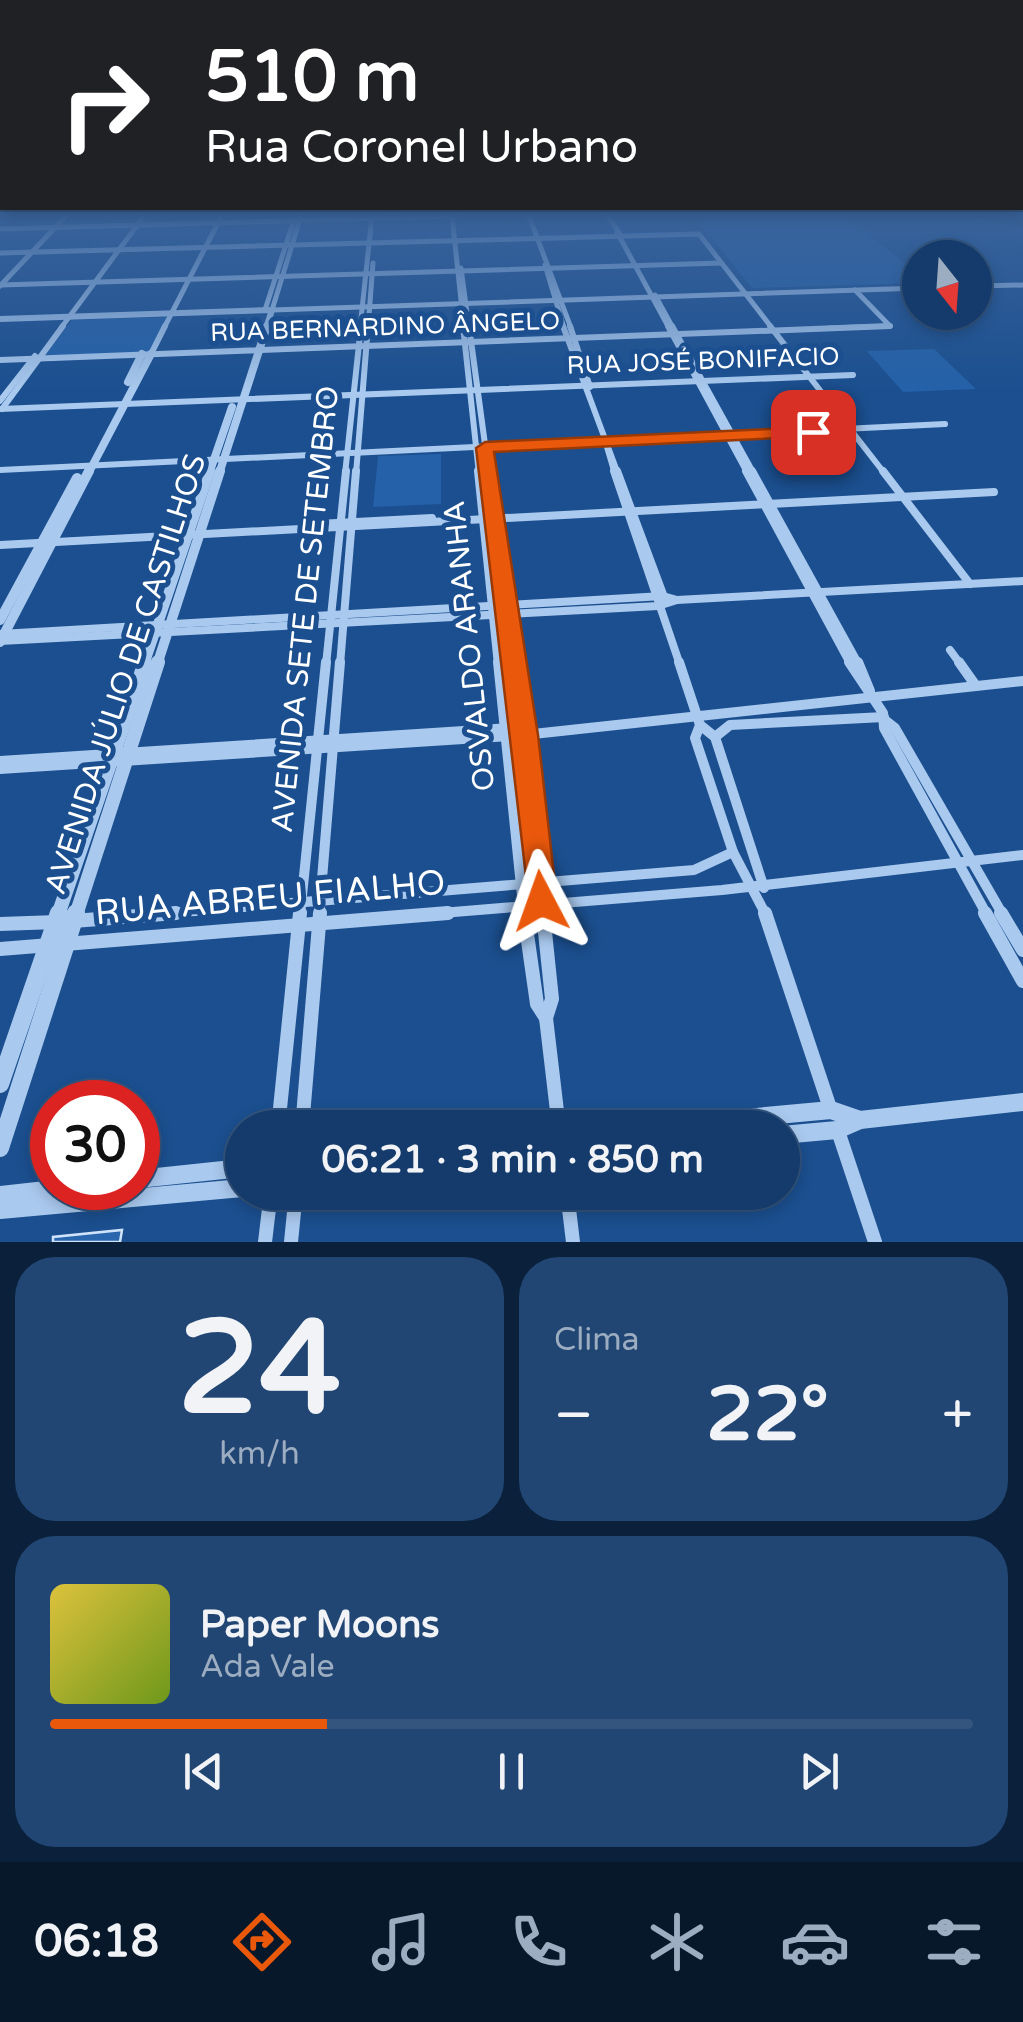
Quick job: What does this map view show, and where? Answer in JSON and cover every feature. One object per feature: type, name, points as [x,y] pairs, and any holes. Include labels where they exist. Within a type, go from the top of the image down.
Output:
[{"type":"street","points":[[1,407],[99,274]]},
{"type":"street","points":[[0,284],[92,284],[181,274]]},
{"type":"street","points":[[1,638],[189,274]]},
{"type":"street","points":[[200,274],[279,279],[327,274]]},
{"type":"street","name":"AVENIDA JÚLIO DE CASTILHOS","points":[[0,1148],[104,830],[121,757],[160,630],[281,274]]},
{"type":"street","name":"AVENIDA SETE DE SETEMBRO","points":[[303,1110],[344,620],[342,570],[369,274]]},
{"type":"street","name":"OSVALDO ARANHA","points":[[460,274],[499,611],[500,668],[517,843],[537,1004],[546,1018]]},
{"type":"street","points":[[551,274],[664,602],[697,711],[700,725],[695,738],[733,852],[757,885]]},
{"type":"street","points":[[640,274],[884,717],[884,728],[898,743],[939,817],[972,862],[1023,950]]},
{"type":"street","points":[[730,274],[970,584]]},
{"type":"street","points":[[992,286],[1023,285]]},
{"type":"street","points":[[0,320],[70,314],[116,316],[606,299],[656,304],[696,296],[902,289]]},
{"type":"street","points":[[858,291],[890,326]]},
{"type":"street","points":[[564,314],[567,339],[579,360]]},
{"type":"street","name":"RUA BERNARDINO ÂNGELO","points":[[0,360],[567,339],[676,340],[890,326]]},
{"type":"street","name":"RUA JOSÉ BONIFACIO","points":[[1,407],[853,376],[809,377]]},
{"type":"street","points":[[0,468],[945,424]]},
{"type":"street","points":[[0,542],[996,493],[904,498]]},
{"type":"street","points":[[0,620],[49,540]]},
{"type":"street","name":"AVENIDA SETE DE SETEMBRO","points":[[280,1110],[329,620],[342,570]]},
{"type":"street","points":[[1,638],[1023,582]]},
{"type":"street","name":"OSVALDO ARANHA","points":[[499,611],[514,668],[524,731],[552,1000],[546,1018],[556,1110]]},
{"type":"street","points":[[950,650],[976,686]]},
{"type":"street","points":[[500,668],[514,668]]},
{"type":"street","points":[[323,679],[338,678]]},
{"type":"street","points":[[0,761],[24,763],[317,747],[538,730],[1023,681]]},
{"type":"street","points":[[715,736],[730,725],[884,717]]},
{"type":"street","points":[[700,725],[715,736],[763,906],[875,1242]]},
{"type":"street","name":"AVENIDA JÚLIO DE CASTILHOS","points":[[3,1076],[87,832],[121,757]]},
{"type":"street","points":[[0,769],[24,763]]},
{"type":"street","points":[[314,787],[329,786]]},
{"type":"street","points":[[939,817],[957,862],[1017,961],[1023,981]]},
{"type":"street","points":[[87,832],[104,830]]},
{"type":"street","points":[[517,843],[536,842]]},
{"type":"street","name":"RUA ABREU FIALHO","points":[[0,949],[320,926],[694,870],[733,852]]},
{"type":"street","name":"RUA ABREU FIALHO","points":[[0,924],[321,903],[757,885],[1023,855]]},
{"type":"street","points":[[307,864],[324,862]]},
{"type":"street","points":[[980,905],[996,904]]},
{"type":"street","points":[[294,980],[315,979]]},
{"type":"street","points":[[3,1076],[27,1066]]},
{"type":"street","points":[[281,1102],[304,1100]]},
{"type":"street","points":[[800,1121],[860,1120],[1023,1102]]},
{"type":"street","points":[[800,1130],[834,1120]]},
{"type":"street","points":[[160,1177],[225,1170]]},
{"type":"street","points":[[160,1192],[225,1189]]},
{"type":"street","points":[[0,1195],[30,1192]]},
{"type":"street","points":[[0,1210],[30,1206]]},
{"type":"street","points":[[265,1242],[269,1210]]},
{"type":"street","points":[[291,1242],[294,1210]]},
{"type":"street","points":[[569,1210],[573,1242]]},
{"type":"shaded area","points":[[741,274],[902,274],[902,284],[752,288]]},
{"type":"shaded area","points":[[167,317],[149,352],[45,356],[72,320]]},
{"type":"shaded area","points":[[934,349],[976,389],[903,392],[867,351]]},
{"type":"shaded area","points":[[441,454],[441,504],[373,507],[378,456]]},
{"type":"building","points":[[122,1230],[120,1242],[53,1242],[53,1237]]},
{"type":"route","points":[[541,901],[524,735],[485,448],[813,432]]}]
